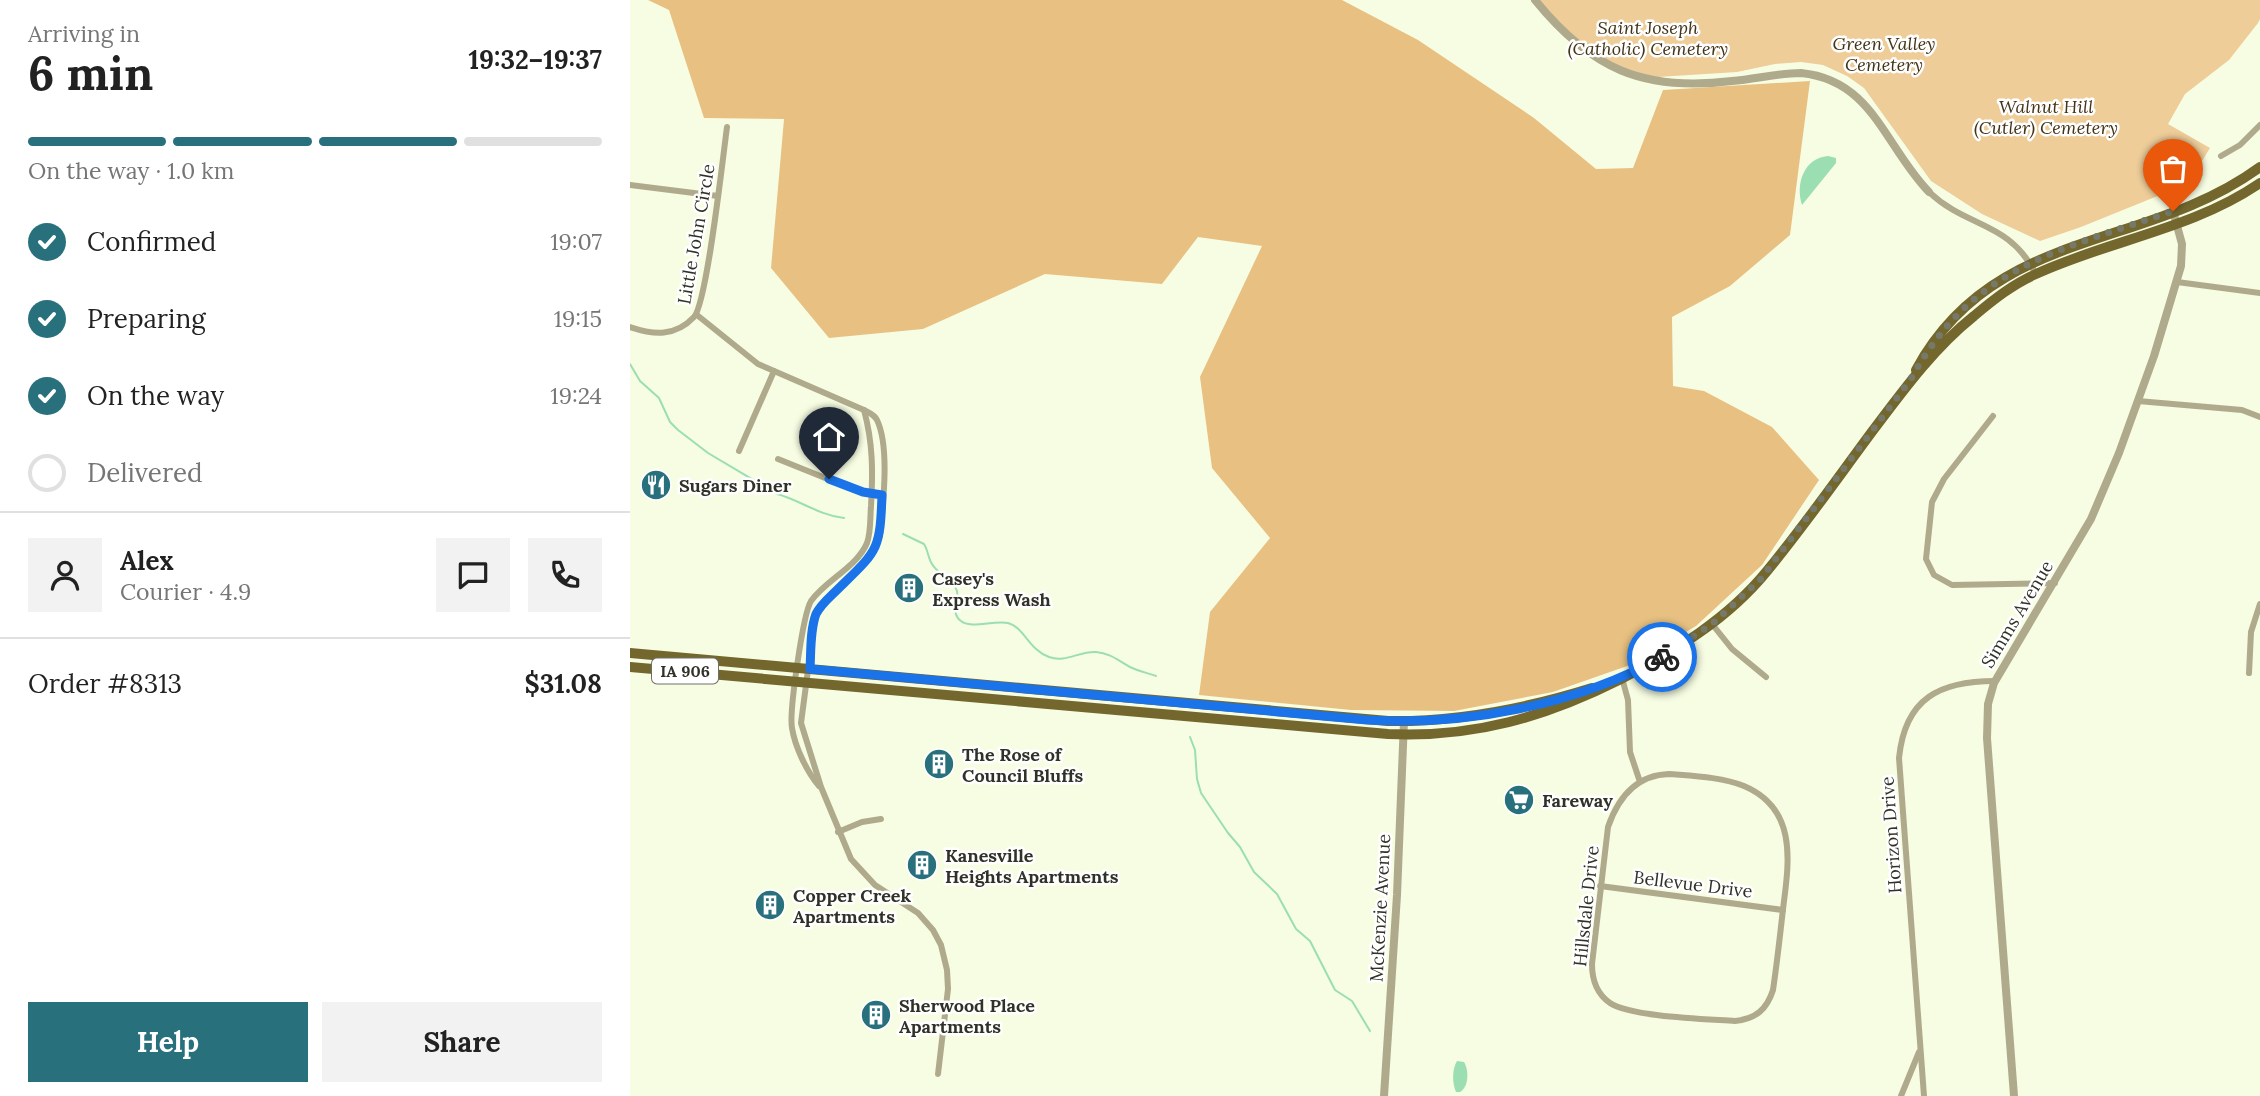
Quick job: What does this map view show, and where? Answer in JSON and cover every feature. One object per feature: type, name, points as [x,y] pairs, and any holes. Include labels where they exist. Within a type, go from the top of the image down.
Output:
[{"type":"main road","name":"IA 906","points":[[1911,379],[1932,343],[1957,314],[1987,289],[2030,263],[2066,248],[2208,199],[2260,167]]},
{"type":"main road","name":"IA 906","points":[[630,667],[1404,735],[1467,731],[1509,723],[1566,705],[1622,678],[1670,653],[1712,624],[1767,571],[1911,379],[1956,331],[2003,293],[2036,274],[2220,207],[2260,183]]},
{"type":"main road","name":"IA 906","points":[[630,653],[1367,720],[1404,721],[1454,719],[1496,713],[1569,695],[1622,678]]},
{"type":"street","points":[[1535,0],[1561,31],[1579,47],[1601,61],[1635,76],[1664,82],[1707,83],[1801,73],[1815,74],[1837,82],[1863,102],[1917,180],[1929,192],[1960,215],[2007,237],[2036,274]]},
{"type":"street","points":[[2221,156],[2240,145],[2260,125]]},
{"type":"street","name":"Little John Circle","points":[[630,327],[651,334],[678,330],[697,315],[705,287],[727,127]]},
{"type":"street","points":[[630,185],[718,196]]},
{"type":"street","name":"Simms Avenue","points":[[2014,1096],[1987,738],[1988,704],[1995,681],[2105,491],[2177,282],[2183,253],[2173,211]]},
{"type":"street","points":[[2177,282],[2260,293]]},
{"type":"street","points":[[697,315],[758,364],[873,414],[880,431],[883,461],[880,535],[874,552],[817,612],[813,625],[810,669],[802,681]]},
{"type":"street","points":[[739,451],[774,371]]},
{"type":"street","points":[[2138,401],[2242,410],[2260,417]]},
{"type":"street","points":[[864,410],[873,452],[870,531],[864,550],[818,593],[806,612],[798,668],[804,690],[801,723],[838,832],[860,872],[918,913],[933,930],[941,945],[948,989],[938,1074]]},
{"type":"street","points":[[1993,416],[1935,494],[1926,547],[1928,566],[1942,581],[1952,585],[2054,583]]},
{"type":"street","points":[[778,459],[855,490],[882,495]]},
{"type":"street","points":[[2249,673],[2251,632],[2260,604]]},
{"type":"street","points":[[1712,624],[1732,649],[1766,677]]},
{"type":"street","points":[[1622,678],[1628,700],[1630,752],[1640,782]]},
{"type":"street","name":"Horizon Drive","points":[[1924,1096],[1899,758],[1902,737],[1914,711],[1937,691],[1961,682],[1995,681]]},
{"type":"street","name":"McKenzie Avenue","points":[[1384,1096],[1396,919],[1404,721]]},
{"type":"street","name":"Hillsdale Drive","points":[[1669,774],[1742,785],[1759,794],[1776,812],[1784,828],[1788,844],[1773,990],[1767,1005],[1756,1015],[1735,1021],[1631,1012],[1606,1000],[1597,989],[1592,974],[1608,827],[1614,809],[1624,795],[1640,782],[1669,774]]},
{"type":"street","points":[[838,832],[862,822],[881,819]]},
{"type":"street","name":"Bellevue Drive","points":[[1601,886],[1783,910]]},
{"type":"street","name":"Horizon Drive","points":[[1901,1096],[1920,1050]]},
{"type":"green space","name":"Walnut Hill (Cutler) Cemetery","points":[[1535,0],[2260,0],[2260,19],[2229,60],[2185,94],[2168,124],[2210,148],[2199,166],[2203,175],[2197,180],[2081,227],[2040,241],[1982,214],[1931,181],[1864,88],[1847,76],[1823,65],[1801,62],[1737,72],[1642,78],[1573,42]]},
{"type":"shaded area","points":[[648,0],[1342,0],[1418,40],[1534,118],[1596,169],[1633,168],[1663,90],[1810,81],[1790,235],[1730,286],[1672,317],[1673,386],[1704,391],[1772,427],[1819,480],[1762,565],[1696,626],[1630,665],[1553,692],[1454,711],[1351,710],[1199,695],[1210,612],[1270,538],[1212,468],[1200,377],[1262,246],[1198,237],[1162,284],[1045,274],[923,329],[829,338],[771,268],[784,119],[704,118],[669,10]]},
{"type":"shaded area","points":[[1828,156],[1836,158],[1836,163],[1802,205],[1800,189],[1803,173],[1813,162]]},
{"type":"shaded area","points":[[1457,1061],[1464,1062],[1467,1074],[1467,1082],[1460,1092],[1456,1092],[1453,1080]]},
{"type":"waterway","points":[[630,364],[640,381],[659,398],[670,422],[708,453],[777,494],[826,514],[844,518]]},
{"type":"waterway","points":[[903,534],[924,544],[935,568],[955,587],[956,614],[961,621],[970,624],[1008,623],[1014,625],[1036,649],[1049,657],[1061,659],[1090,652],[1101,653],[1156,676]]},
{"type":"waterway","points":[[1190,737],[1195,750],[1201,793],[1240,847],[1254,872],[1277,894],[1296,929],[1310,941],[1335,990],[1352,1001],[1370,1031]]},
{"type":"way so far","points":[[1662,657],[1712,624],[1760,580],[1911,379],[1932,343],[1963,308],[2004,277],[2043,257],[2173,211]]},
{"type":"place","name":"Sugars Diner","points":[[656,485]]},
{"type":"place","name":"Casey's Express Wash","points":[[909,588]]},
{"type":"place","name":"The Rose of Council Bluffs","points":[[939,764]]},
{"type":"place","name":"Fareway","points":[[1519,800]]},
{"type":"place","name":"Kanesville Heights Apartments","points":[[922,865]]},
{"type":"place","name":"Copper Creek Apartments","points":[[770,905]]},
{"type":"place","name":"Sherwood Place Apartments","points":[[876,1015]]},
{"type":"route","points":[[829,479],[855,490],[882,495],[881,531],[874,552],[817,612],[813,625],[810,669],[1367,720],[1415,721],[1488,715],[1569,695],[1622,678],[1662,657]]},
{"type":"park label","name":"Saint Joseph (Catholic) Cemetery","points":[[1648,37]]},
{"type":"park label","name":"Green Valley Cemetery","points":[[1884,53]]}]
